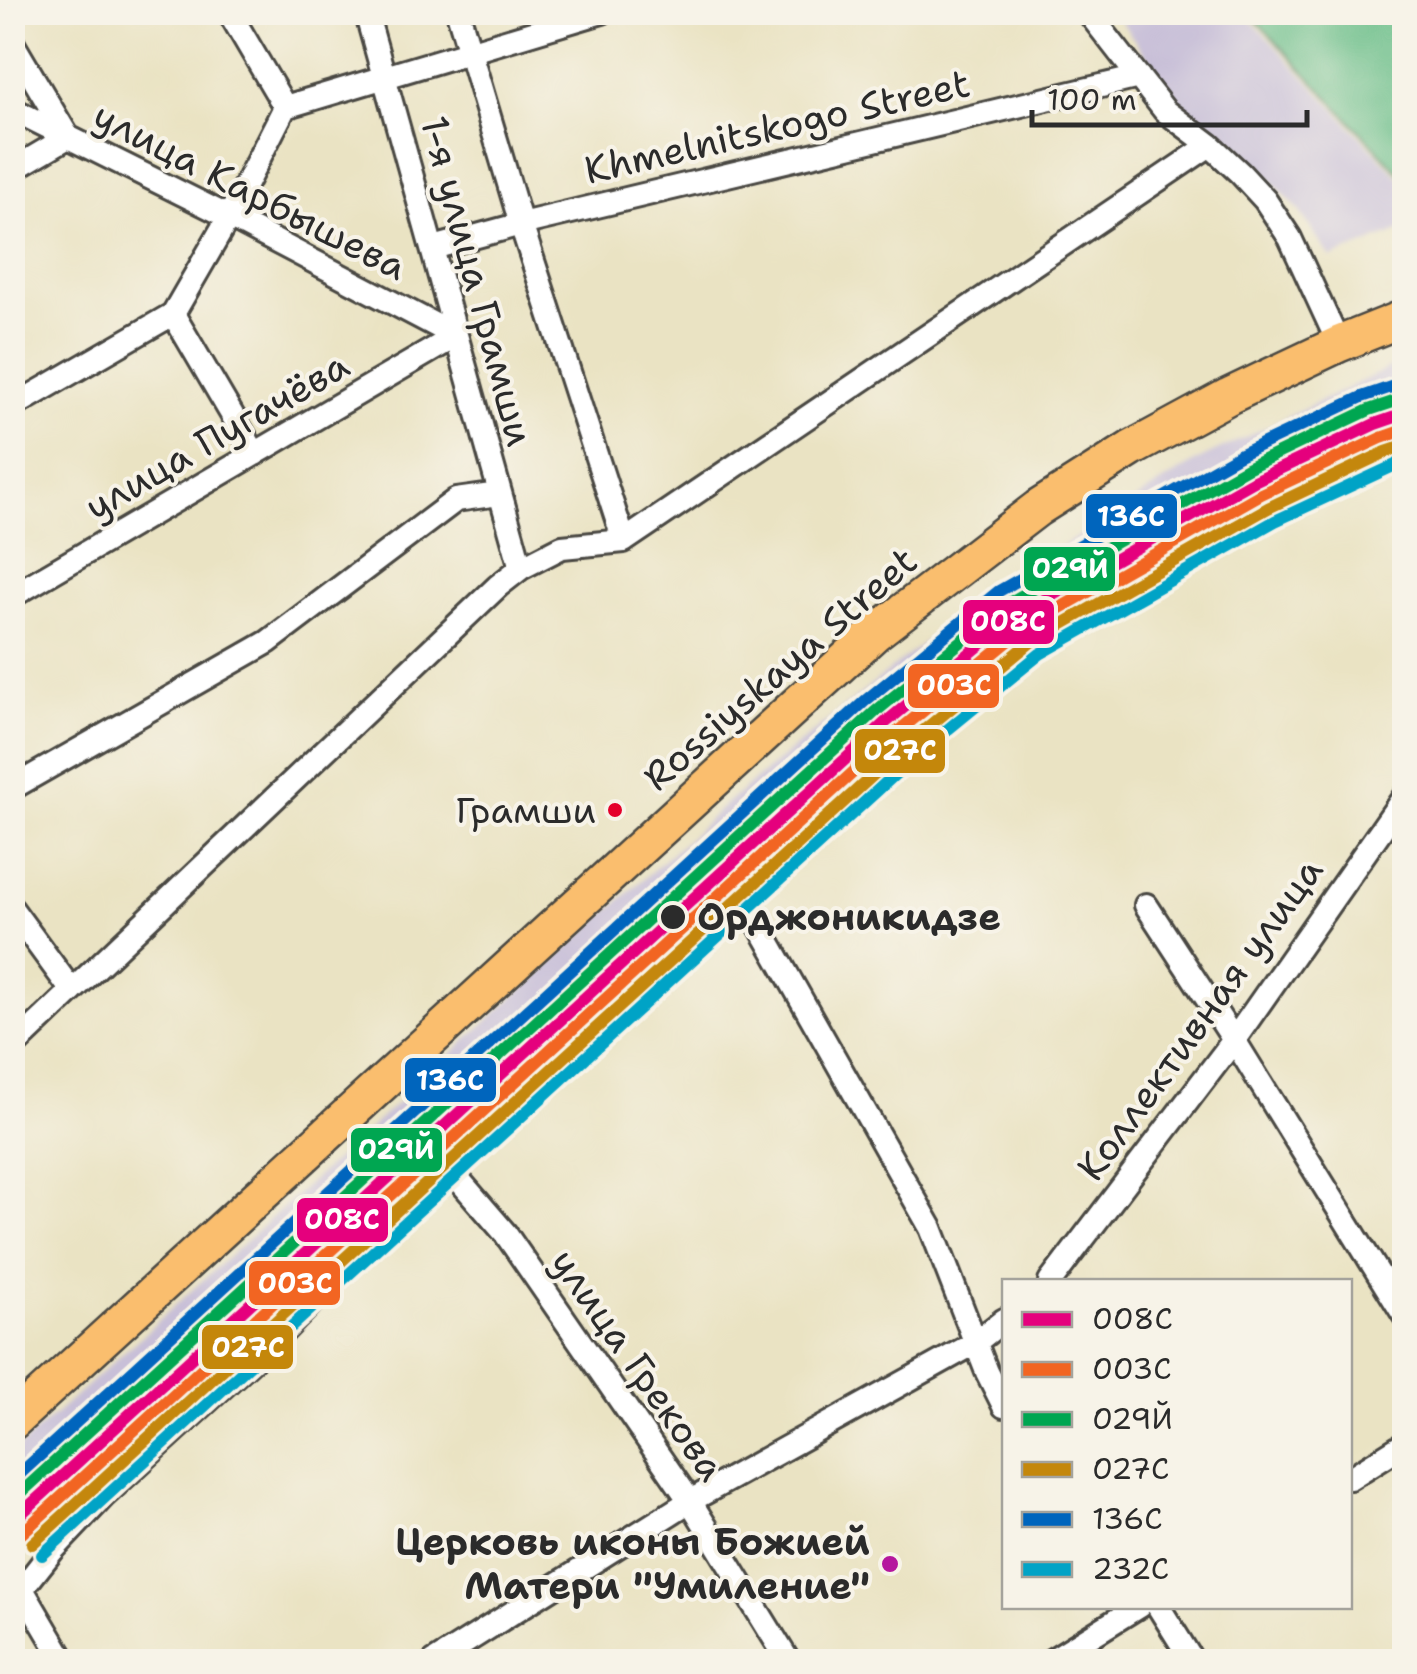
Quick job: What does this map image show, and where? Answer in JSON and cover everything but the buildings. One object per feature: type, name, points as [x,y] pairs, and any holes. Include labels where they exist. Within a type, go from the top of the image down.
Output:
[{"type":"main road","name":"Rossiyskaya Street","points":[[12,1400],[865,620],[1028,494],[1123,434],[1222,381],[1404,300]]},
{"type":"main road","name":"Rossiyskaya Street","points":[[12,1422],[875,633],[1038,508],[1131,448],[1229,396],[1404,318]]},
{"type":"street","points":[[230,12],[284,108]]},
{"type":"street","name":"1-я улица Грамши","points":[[366,12],[521,568]]},
{"type":"street","points":[[458,12],[520,224],[624,541]]},
{"type":"street","points":[[12,407],[173,314],[229,218],[284,108],[602,12]]},
{"type":"street","points":[[1088,12],[1165,111],[1210,145],[1265,200],[1290,238],[1332,329]]},
{"type":"street","points":[[12,42],[68,137],[12,170]]},
{"type":"street","name":"Khmelnitskogo Street","points":[[433,248],[1138,77]]},
{"type":"street","name":"улица Карбышева","points":[[12,110],[456,336]]},
{"type":"street","points":[[12,1048],[521,568],[562,548],[624,541],[1210,145]]},
{"type":"street","points":[[173,314],[255,454]]},
{"type":"street","name":"улица Пугачёва","points":[[12,596],[456,336]]},
{"type":"street","points":[[65,1662],[17,1593],[52,1551],[104,1496],[282,1332],[412,1200],[563,1061],[675,948],[746,902],[818,829],[969,695],[1061,620],[1178,544],[1261,498],[1404,437]]},
{"type":"street","points":[[12,788],[268,642],[456,500],[500,494]]},
{"type":"street","name":"Коллективная улица","points":[[1052,1279],[1234,1040],[1404,797]]},
{"type":"street","points":[[746,902],[930,1228],[1002,1402]]},
{"type":"street","points":[[1146,906],[1404,1315]]},
{"type":"street","points":[[12,909],[72,991]]},
{"type":"street","name":"улица Грекова","points":[[448,1168],[505,1234],[690,1501],[789,1662]]},
{"type":"street","points":[[434,1662],[690,1501],[975,1343],[1002,1322]]},
{"type":"street","points":[[1352,1477],[1404,1444]]},
{"type":"street","points":[[1049,1662],[1135,1609]]},
{"type":"street","points":[[1160,1609],[1193,1662]]},
{"type":"shaded area","points":[[1115,13],[1244,13],[1404,183],[1404,229],[1331,258],[1298,209],[1240,149],[1184,109]]},
{"type":"shaded area","points":[[1404,361],[1404,430],[1339,459],[1001,660],[13,1547],[13,1453],[729,801],[967,607],[1198,460]]},
{"type":"green space","points":[[1249,13],[1404,13],[1404,178]]},
{"type":"transit line","name":"136С","points":[[12,1481],[865,701],[999,591],[1239,455],[1394,386]]},
{"type":"transit line","name":"029Й","points":[[12,1501],[875,712],[1007,604],[1247,468],[1369,410],[1399,400]]},
{"type":"transit line","name":"008С","points":[[12,1522],[885,723],[1014,617],[1254,481],[1404,414]]},
{"type":"transit line","name":"003С","points":[[22,1533],[895,734],[1023,629],[1261,494],[1404,430]]},
{"type":"transit line","name":"027С","points":[[32,1544],[905,746],[1031,642],[1268,508],[1404,446]]},
{"type":"transit line","name":"232C","points":[[42,1555],[914,757],[1040,654],[1275,521],[1404,461]]},
{"type":"place","name":"Грамши","points":[[615,810]]},
{"type":"place","name":"Орджоникидзе","points":[[673,917]]},
{"type":"place","name":"Церковь иконы Божией Матери \"Умиление\"","points":[[890,1564]]}]
